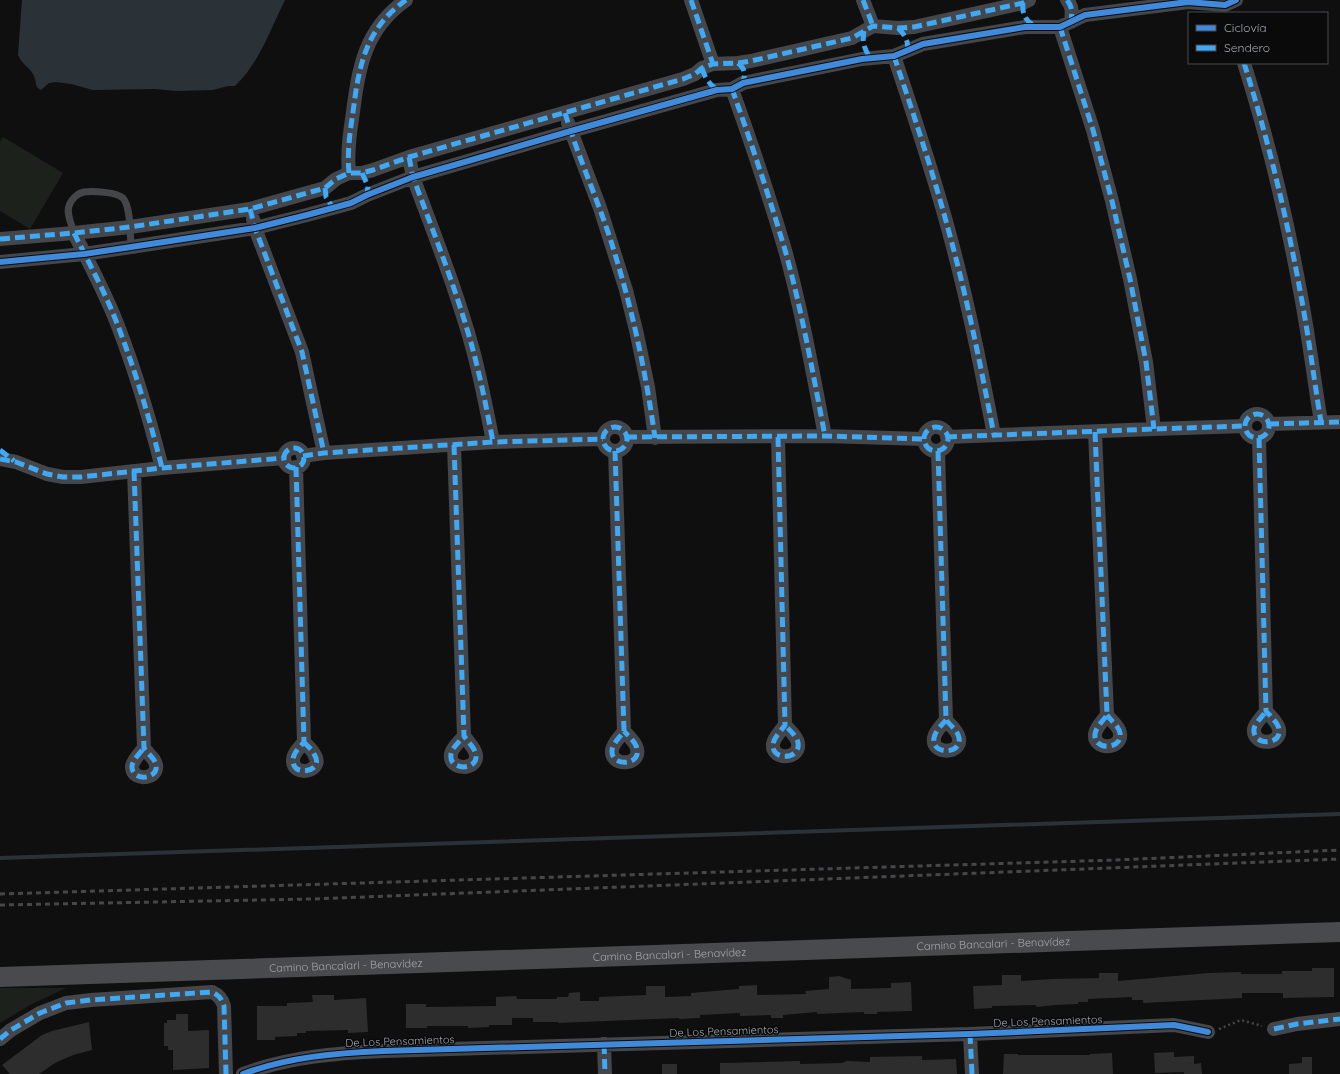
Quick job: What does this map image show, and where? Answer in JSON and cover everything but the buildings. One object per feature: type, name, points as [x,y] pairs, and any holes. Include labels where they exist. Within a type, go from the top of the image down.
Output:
[{"type":"main road","name":"Camino Bancalari - Benavídez","points":[[0,976],[1340,932]]},
{"type":"street","points":[[367,195],[368,186],[356,173],[348,158],[356,85],[362,58],[370,41],[389,14],[406,0]]},
{"type":"street","points":[[691,0],[707,66],[704,77],[718,90]]},
{"type":"street","points":[[863,0],[869,28],[862,40],[870,58]]},
{"type":"street","points":[[1067,0],[1072,10],[1065,24],[1112,201],[1130,279],[1146,362],[1154,429]]},
{"type":"street","points":[[1026,2],[1022,11],[1025,18],[1037,27]]},
{"type":"street","points":[[0,239],[74,233],[250,209],[326,188],[336,179],[373,170],[409,157],[683,79],[695,74],[707,66],[738,63],[852,38],[869,28],[914,27],[1026,2]]},
{"type":"street","points":[[0,262],[84,254],[255,228],[351,203],[367,195],[413,178],[570,131],[718,90],[870,58],[894,56],[923,44],[1025,27],[1065,24],[1086,15],[1188,2],[1205,2],[1230,6]]},
{"type":"street","points":[[898,28],[905,35],[908,45],[907,51]]},
{"type":"street","points":[[894,56],[926,153],[950,236],[974,332],[994,435]]},
{"type":"street","points":[[738,63],[744,68],[745,74],[738,86],[760,168],[785,251],[802,321],[825,436]]},
{"type":"street","points":[[1244,64],[1274,168],[1291,245],[1301,296],[1321,422]]},
{"type":"street","points":[[566,113],[570,131],[600,208],[626,290],[648,387],[655,438]]},
{"type":"street","points":[[409,157],[413,178],[461,310],[473,349],[493,442]]},
{"type":"street","points":[[326,188],[326,197],[333,208]]},
{"type":"street","points":[[250,209],[255,228],[302,352],[324,453]]},
{"type":"street","points":[[74,233],[118,325],[147,409],[162,468]]},
{"type":"street","points":[[1256,414],[1266,418],[1268,424],[1268,431],[1259,438],[1249,436],[1246,433],[1246,420],[1256,414]]},
{"type":"street","points":[[1268,424],[1340,422]]},
{"type":"street","points":[[948,437],[1245,426]]},
{"type":"street","points":[[615,427],[625,431],[627,437],[624,447],[614,451],[608,448],[603,439],[605,432],[608,429],[615,427]]},
{"type":"street","points":[[935,427],[942,428],[948,437],[947,443],[944,447],[938,450],[931,450],[924,443],[925,432],[928,429],[935,427]]},
{"type":"street","points":[[1095,432],[1107,715]]},
{"type":"street","points":[[627,437],[825,436],[924,439]]},
{"type":"street","points":[[778,437],[785,725]]},
{"type":"street","points":[[1259,438],[1266,711]]},
{"type":"street","points":[[300,462],[324,453],[493,442],[603,439]]},
{"type":"street","points":[[454,445],[464,736]]},
{"type":"street","points":[[0,459],[16,462],[33,469],[63,477],[81,477],[162,468],[284,458],[288,450],[293,448],[299,450],[304,742]]},
{"type":"street","points":[[0,450],[16,462]]},
{"type":"street","points":[[938,450],[946,720]]},
{"type":"street","points":[[614,451],[624,731]]},
{"type":"street","points":[[134,472],[144,748]]},
{"type":"street","points":[[0,1038],[40,1013],[66,1003],[212,992],[218,994],[223,1000],[226,1074]]},
{"type":"street","points":[[1274,1029],[1297,1024],[1340,1019]]},
{"type":"street","name":"De Los Pensamientos","points":[[243,1074],[269,1065],[295,1059],[335,1053],[970,1034],[1174,1025],[1208,1032]]},
{"type":"street","points":[[970,1034],[972,1074]]},
{"type":"street","points":[[604,1044],[605,1074]]},
{"type":"lane","points":[[74,233],[68,212],[68,206],[72,200],[78,194],[84,192],[113,193],[123,198],[126,204],[130,226],[131,247]]},
{"type":"path","points":[[1208,1032],[1241,1020],[1274,1029]]},
{"type":"shaded area","points":[[22,0],[285,0],[258,56],[244,77],[235,86],[228,86],[213,90],[177,91],[154,89],[93,90],[71,84],[56,82],[49,83],[41,90],[39,89],[36,86],[35,78],[32,73],[18,55]]},
{"type":"shaded area","points":[[3,137],[63,173],[30,229],[0,211],[0,142]]},
{"type":"shaded area","points":[[0,988],[66,988],[30,1005],[0,1023]]},
{"type":"waterway","points":[[0,858],[1340,814]]},
{"type":"railway","points":[[0,894],[1116,860],[1340,850]]},
{"type":"railway","points":[[0,905],[312,899],[1340,859]]},
{"type":"marked path","points":[[349,173],[348,157],[355,95],[366,50],[381,23],[392,11],[406,0]]},
{"type":"marked path","points":[[691,0],[713,64]]},
{"type":"marked path","points":[[863,0],[873,26]]},
{"type":"marked path","points":[[0,239],[130,227],[250,209],[325,188],[336,179],[349,173],[362,173],[373,170],[409,157],[683,79],[695,74],[702,68],[713,64],[751,61],[852,38],[873,26],[898,28],[914,27],[1023,3],[1029,0]]},
{"type":"marked path","points":[[1067,0],[1072,13],[1071,22]]},
{"type":"marked path","points":[[1023,3],[1025,17],[1035,26]]},
{"type":"marked path","points":[[1060,27],[1093,130],[1112,201],[1130,279],[1146,362],[1154,429]]},
{"type":"marked path","points":[[898,28],[906,38],[907,51]]},
{"type":"marked path","points":[[864,31],[864,45],[870,58]]},
{"type":"marked path","points":[[894,56],[931,168],[957,261],[994,435]]},
{"type":"marked path","points":[[738,63],[744,72],[743,83]]},
{"type":"marked path","points":[[1244,64],[1269,150],[1290,237],[1304,312],[1321,422]]},
{"type":"marked path","points":[[702,68],[704,75],[717,90]]},
{"type":"marked path","points":[[732,89],[760,169],[785,250],[802,319],[825,436]]},
{"type":"marked path","points":[[565,113],[621,274],[638,343],[655,438]]},
{"type":"marked path","points":[[409,157],[413,177],[467,328],[479,373],[493,442]]},
{"type":"marked path","points":[[362,173],[368,186],[367,195]]},
{"type":"marked path","points":[[325,188],[326,197],[333,208]]},
{"type":"marked path","points":[[250,209],[255,228],[302,352],[324,453]]},
{"type":"marked path","points":[[74,233],[103,290],[118,326],[131,361],[153,432],[162,468]]},
{"type":"marked path","points":[[1257,414],[1262,415],[1268,421],[1269,426],[1268,431],[1262,437],[1257,438],[1252,437],[1246,431],[1245,426],[1246,421],[1252,415],[1257,414]]},
{"type":"marked path","points":[[1269,424],[1340,422]]},
{"type":"marked path","points":[[947,437],[1245,426]]},
{"type":"marked path","points":[[615,427],[620,428],[626,434],[627,439],[626,444],[620,450],[615,451],[610,450],[604,444],[603,439],[604,434],[610,428],[615,427]]},
{"type":"marked path","points":[[936,427],[941,428],[947,434],[948,439],[947,444],[941,450],[936,451],[931,450],[925,444],[924,439],[925,434],[931,428],[936,427]]},
{"type":"marked path","points":[[1095,432],[1107,715],[1098,726],[1095,734],[1096,740],[1103,746],[1113,745],[1120,739],[1120,733],[1117,726],[1107,715]]},
{"type":"marked path","points":[[627,437],[825,436],[924,439]]},
{"type":"marked path","points":[[778,437],[785,725],[776,736],[773,744],[774,750],[781,756],[791,755],[798,749],[798,743],[795,736],[785,725]]},
{"type":"marked path","points":[[1259,438],[1266,711],[1276,722],[1279,729],[1279,735],[1276,739],[1267,742],[1257,739],[1254,729],[1257,722],[1266,711]]},
{"type":"marked path","points":[[303,456],[324,453],[493,442],[603,439]]},
{"type":"marked path","points":[[454,445],[464,736],[473,747],[476,755],[473,764],[463,767],[454,764],[451,760],[451,754],[454,747],[464,736]]},
{"type":"marked path","points":[[294,448],[301,451],[304,458],[301,465],[294,468],[287,465],[284,458],[287,451],[294,448]]},
{"type":"marked path","points":[[0,450],[14,461]]},
{"type":"marked path","points":[[615,451],[624,731],[615,742],[612,750],[613,756],[620,762],[630,761],[637,755],[637,749],[634,742],[624,731]]},
{"type":"marked path","points":[[938,451],[946,720],[956,731],[959,738],[959,744],[956,748],[946,751],[937,748],[934,744],[935,735],[946,720]]},
{"type":"marked path","points":[[0,459],[16,462],[47,474],[63,477],[81,477],[162,468],[284,458]]},
{"type":"marked path","points":[[296,467],[304,742],[295,753],[293,760],[294,766],[302,771],[312,769],[316,765],[317,760],[312,751],[304,742]]},
{"type":"marked path","points":[[134,471],[144,748],[154,760],[156,766],[152,775],[147,777],[137,775],[133,772],[132,766],[135,759],[144,748]]},
{"type":"marked path","points":[[0,1039],[11,1030],[40,1013],[66,1003],[212,992],[217,994],[224,1006],[226,1074]]},
{"type":"marked path","points":[[1274,1029],[1297,1024],[1340,1019]]},
{"type":"marked path","points":[[970,1034],[972,1074]]},
{"type":"marked path","points":[[604,1044],[605,1074]]},
{"type":"cycle path","points":[[0,262],[84,254],[255,228],[351,203],[413,177],[717,90],[732,89],[743,83],[862,59],[894,56],[923,44],[1025,27],[1060,27],[1085,15],[1188,2],[1225,5],[1236,0]]},
{"type":"cycle path","points":[[243,1074],[260,1068],[312,1057],[384,1051],[970,1034],[1174,1025],[1208,1032]]}]
